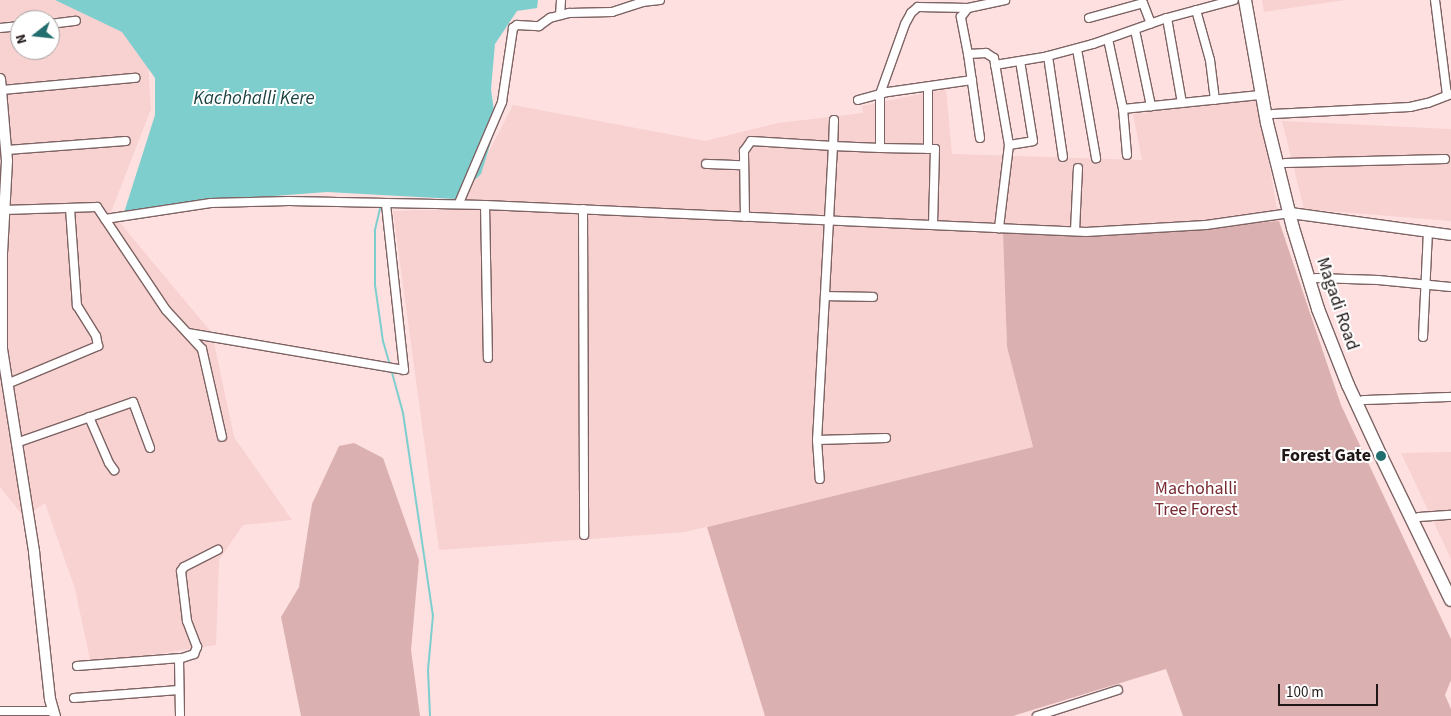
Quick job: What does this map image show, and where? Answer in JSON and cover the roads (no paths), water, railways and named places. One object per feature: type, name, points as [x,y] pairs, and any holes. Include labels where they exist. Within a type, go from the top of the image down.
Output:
[{"type":"main road","name":"Magadi Road","points":[[1246,0],[1262,95],[1318,309],[1348,385],[1451,600]]},
{"type":"main road","name":"Magadi Road","points":[[1253,0],[1293,213],[1325,307],[1363,400],[1451,584]]},
{"type":"street","points":[[560,15],[561,0]]},
{"type":"street","points":[[459,203],[502,102],[513,28],[517,25],[539,26],[560,15],[612,12],[627,6],[660,0]]},
{"type":"street","points":[[880,148],[880,94],[911,13],[918,7],[968,8],[1005,0]]},
{"type":"street","points":[[995,65],[1077,49],[1167,18],[1234,0]]},
{"type":"street","points":[[1273,114],[1410,107],[1449,95],[1435,0]]},
{"type":"street","points":[[1089,18],[1143,3],[1151,24]]},
{"type":"street","points":[[968,8],[961,16],[980,138]]},
{"type":"street","points":[[1196,10],[1210,60],[1215,100]]},
{"type":"street","points":[[1167,18],[1182,103]]},
{"type":"street","points":[[60,23],[76,22]]},
{"type":"street","points":[[1135,30],[1151,106]]},
{"type":"street","points":[[1108,39],[1123,109],[1127,155]]},
{"type":"street","points":[[1077,49],[1096,158]]},
{"type":"street","points":[[968,54],[986,53],[994,58],[1009,145],[999,228]]},
{"type":"street","points":[[1048,56],[1064,157]]},
{"type":"street","points":[[1009,145],[1033,141],[1020,61]]},
{"type":"street","points":[[0,711],[54,714],[45,660],[34,552],[2,349],[7,150],[1,84],[135,78]]},
{"type":"street","points":[[858,100],[880,94],[972,80]]},
{"type":"street","points":[[928,86],[928,149]]},
{"type":"street","points":[[1123,109],[1262,95]]},
{"type":"street","points":[[820,479],[817,440],[834,120]]},
{"type":"street","points":[[7,150],[126,141]]},
{"type":"street","points":[[745,217],[744,150],[751,141],[935,149],[933,225]]},
{"type":"street","points":[[1285,163],[1445,159]]},
{"type":"street","points":[[706,164],[744,165]]},
{"type":"street","points":[[1075,231],[1078,168]]},
{"type":"street","points":[[105,219],[212,203],[289,201],[377,204],[459,203],[1075,231],[1206,225],[1293,213],[1451,235]]},
{"type":"street","points":[[188,333],[404,370],[386,204]]},
{"type":"street","points":[[485,205],[488,358]]},
{"type":"street","points":[[4,210],[97,207],[166,310],[202,349],[222,437]]},
{"type":"street","points":[[7,384],[98,346],[96,336],[77,306],[70,208]]},
{"type":"street","points":[[583,209],[584,535]]},
{"type":"street","points":[[1423,338],[1428,232]]},
{"type":"street","points":[[1316,278],[1378,280],[1451,287]]},
{"type":"street","points":[[825,296],[873,297]]},
{"type":"street","points":[[1363,400],[1451,397]]},
{"type":"street","points":[[16,443],[133,402],[150,448]]},
{"type":"street","points":[[89,417],[109,464],[114,470]]},
{"type":"street","points":[[817,440],[886,438]]},
{"type":"street","points":[[1419,517],[1451,515]]},
{"type":"street","points":[[77,666],[181,658],[194,654],[197,647],[187,621],[181,571],[184,567],[218,550]]},
{"type":"street","points":[[180,716],[179,659],[181,658]]},
{"type":"street","points":[[74,698],[179,690]]},
{"type":"street","points":[[1037,716],[1118,690]]},
{"type":"street","points":[[1063,708],[1066,716]]},
{"type":"water","name":"Kachohalli Kere","points":[[55,0],[538,0],[537,8],[517,11],[495,44],[491,89],[496,126],[481,174],[455,199],[327,192],[178,203],[121,222],[155,115],[155,78],[122,32]]},
{"type":"waterway","points":[[381,204],[375,231],[375,285],[383,341],[390,365]]},
{"type":"waterway","points":[[391,369],[403,413],[433,615],[428,670],[430,716]]},
{"type":"place","name":"Forest Gate","points":[[1381,456]]},
{"type":"park label","name":"Machohalli Tree Forest","points":[[1196,500]]}]
